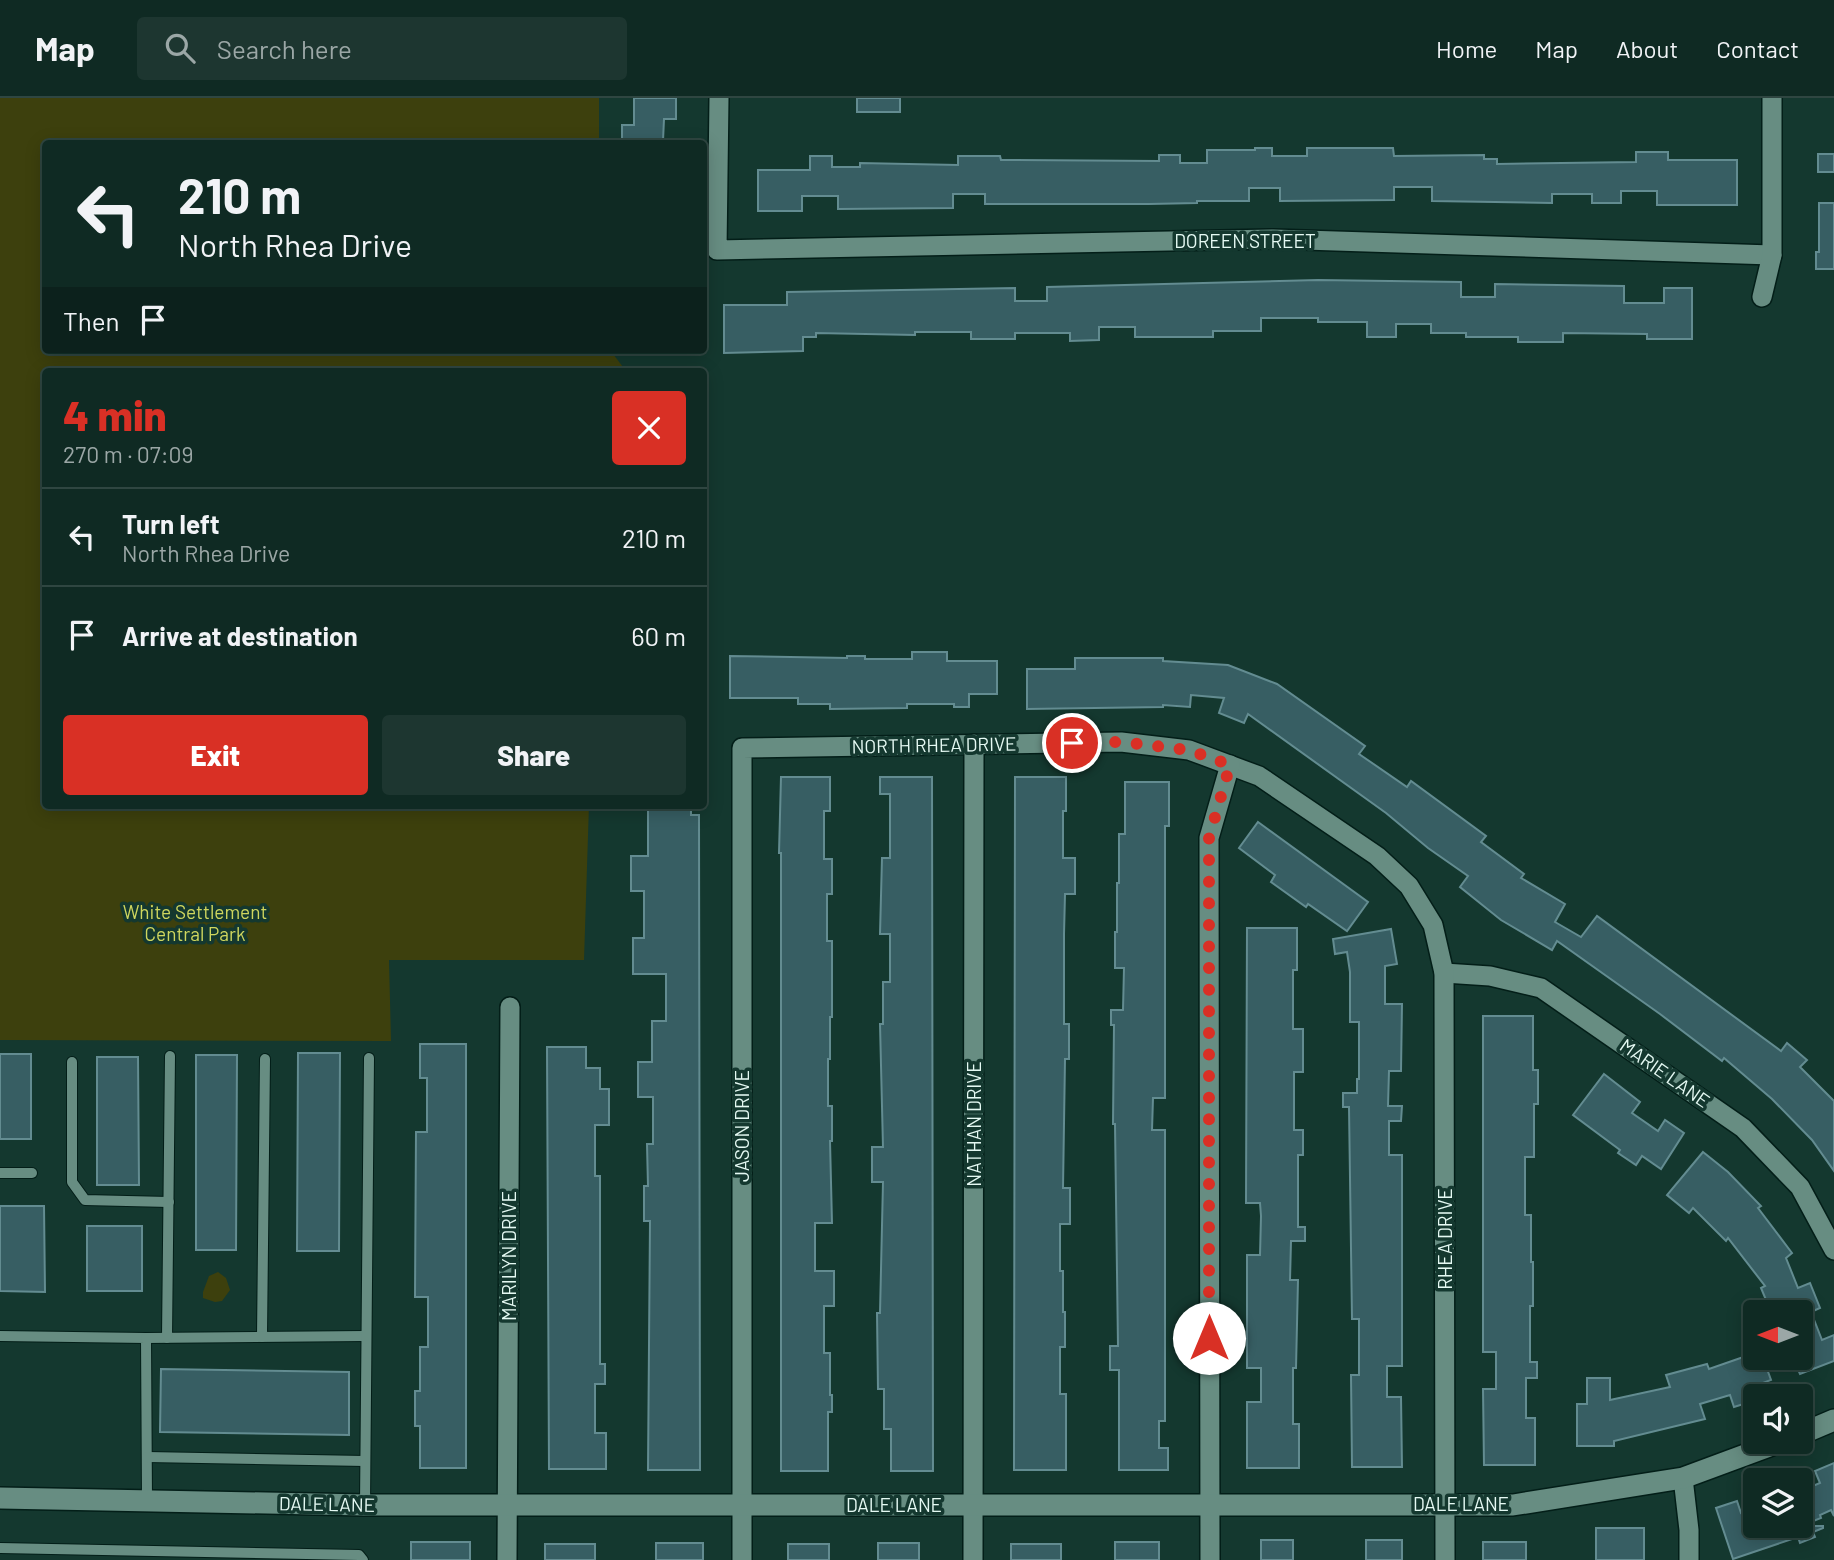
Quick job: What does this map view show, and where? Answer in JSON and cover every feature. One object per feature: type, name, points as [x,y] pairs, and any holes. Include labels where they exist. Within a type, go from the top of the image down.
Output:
[{"type":"street","name":"DOREEN STREET","points":[[719,98],[717,250],[1273,239],[1772,255]]},
{"type":"street","points":[[1762,297],[1772,255],[1772,98]]},
{"type":"street","name":"NORTH RHEA DRIVE","points":[[742,748],[1121,742],[1189,750],[1259,776],[1377,856],[1409,886],[1433,925],[1444,973]]},
{"type":"street","name":"NATHAN DRIVE","points":[[973,1560],[974,744]]},
{"type":"street","name":"JASON DRIVE","points":[[742,748],[742,1560]]},
{"type":"street","points":[[1210,1560],[1209,838],[1230,765]]},
{"type":"street","name":"MARIE LANE","points":[[1444,973],[1490,976],[1541,988],[1743,1128],[1800,1187],[1834,1250]]},
{"type":"street","name":"RHEA DRIVE","points":[[1444,973],[1445,1560]]},
{"type":"street","name":"MARILYN DRIVE","points":[[507,1560],[510,1007]]},
{"type":"street","points":[[1813,1429],[1834,1420]]},
{"type":"street","name":"DALE LANE","points":[[0,1498],[365,1505],[1513,1505],[1683,1478],[1748,1454]]},
{"type":"street","points":[[1683,1478],[1689,1530],[1689,1560]]},
{"type":"lane","points":[[167,1338],[170,1056]]},
{"type":"lane","points":[[365,1505],[369,1058]]},
{"type":"lane","points":[[261,1337],[265,1059]]},
{"type":"lane","points":[[72,1062],[72,1182],[85,1200],[169,1202]]},
{"type":"lane","points":[[0,1173],[32,1173]]},
{"type":"lane","points":[[0,1336],[365,1336]]},
{"type":"lane","points":[[146,1338],[147,1501]]},
{"type":"lane","points":[[147,1457],[365,1461]]},
{"type":"lane","points":[[0,1548],[359,1555],[363,1560]]},
{"type":"green space","name":"White Settlement Central Park","points":[[0,98],[599,98],[599,140],[42,140],[42,354],[613,354],[624,368],[42,368],[42,809],[589,809],[584,960],[389,960],[391,1041],[0,1040]]},
{"type":"green space","points":[[218,1272],[226,1278],[230,1290],[222,1301],[215,1302],[203,1298],[203,1292],[209,1276]]},
{"type":"building","points":[[634,98],[676,98],[676,119],[664,119],[663,140],[622,140],[622,125],[634,125]]},
{"type":"building","points":[[857,98],[900,98],[900,112],[857,112]]},
{"type":"building","points":[[1272,148],[1272,156],[1307,156],[1307,148],[1393,148],[1394,156],[1484,155],[1484,159],[1497,159],[1497,164],[1636,162],[1636,152],[1668,152],[1668,160],[1737,160],[1737,205],[1657,205],[1657,191],[1621,191],[1621,203],[1592,203],[1592,194],[1552,194],[1552,203],[1432,201],[1432,187],[1394,187],[1394,200],[1280,201],[1280,188],[1249,188],[1249,201],[1149,204],[985,204],[985,194],[953,194],[953,208],[838,209],[838,196],[802,196],[802,211],[758,211],[758,170],[810,170],[810,156],[832,156],[832,167],[860,167],[860,163],[958,165],[958,156],[1000,156],[1001,160],[1159,161],[1159,155],[1180,155],[1180,163],[1207,163],[1207,150]]},
{"type":"building","points":[[1818,154],[1834,154],[1834,172],[1818,172]]},
{"type":"building","points":[[1819,203],[1834,203],[1834,269],[1816,269],[1816,252],[1819,252]]},
{"type":"building","points":[[1318,280],[1461,282],[1461,297],[1495,297],[1495,284],[1624,286],[1624,303],[1664,303],[1664,288],[1692,288],[1692,339],[1647,339],[1647,334],[1563,333],[1563,342],[1518,342],[1518,337],[1466,337],[1466,333],[1431,333],[1431,324],[1396,324],[1396,337],[1367,337],[1367,322],[1318,322],[1318,318],[1261,318],[1261,331],[1213,331],[1213,337],[1135,337],[1135,327],[1099,327],[1099,340],[1070,341],[1070,333],[1015,333],[1015,339],[971,339],[971,332],[915,332],[915,335],[816,333],[816,337],[803,337],[803,351],[724,353],[724,305],[787,305],[787,292],[1015,288],[1015,301],[1047,301],[1047,287]]},
{"type":"building","points":[[912,652],[947,652],[947,661],[997,661],[997,694],[969,694],[969,707],[954,707],[954,704],[907,704],[907,708],[830,709],[830,704],[798,704],[798,698],[730,698],[730,656],[865,656],[865,659],[912,659]]},
{"type":"building","points":[[1075,658],[1163,658],[1163,661],[1228,665],[1277,684],[1365,746],[1359,754],[1407,787],[1411,781],[1486,836],[1481,842],[1524,874],[1521,878],[1565,904],[1555,922],[1581,937],[1597,916],[1781,1051],[1787,1043],[1807,1060],[1800,1067],[1834,1101],[1834,1171],[1812,1140],[1772,1099],[1724,1058],[1722,1061],[1557,941],[1552,950],[1501,920],[1460,887],[1468,876],[1428,848],[1386,813],[1248,714],[1244,723],[1219,713],[1224,698],[1191,695],[1190,707],[1163,705],[1027,709],[1027,669],[1075,669]]},
{"type":"building","points":[[781,777],[830,777],[830,811],[824,811],[824,859],[832,859],[832,894],[827,894],[827,941],[832,941],[828,1106],[832,1106],[832,1223],[815,1223],[815,1271],[834,1271],[834,1306],[824,1306],[824,1353],[830,1353],[832,1395],[832,1412],[828,1412],[828,1471],[781,1471]]},
{"type":"building","points":[[880,777],[932,777],[933,1471],[891,1471],[891,1429],[884,1429],[884,1389],[878,1389],[877,1313],[880,1313],[883,1182],[872,1182],[872,1147],[883,1147],[880,1024],[883,1024],[883,982],[890,982],[890,934],[880,934],[882,858],[890,858],[890,794],[880,794]]},
{"type":"building","points":[[1015,777],[1066,777],[1063,858],[1075,858],[1075,894],[1065,894],[1064,934],[1064,1024],[1069,1024],[1069,1059],[1065,1059],[1063,1188],[1070,1188],[1070,1224],[1060,1224],[1065,1347],[1060,1347],[1060,1394],[1066,1394],[1066,1470],[1014,1470]]},
{"type":"building","points":[[1125,782],[1169,782],[1169,826],[1165,826],[1165,1098],[1153,1098],[1152,1130],[1165,1130],[1165,1421],[1159,1421],[1159,1448],[1168,1448],[1168,1470],[1119,1470],[1119,1370],[1110,1370],[1110,1346],[1118,1346],[1113,1124],[1114,1025],[1111,1025],[1111,1010],[1123,1010],[1124,968],[1115,968],[1115,932],[1119,834],[1125,834]]},
{"type":"building","points":[[648,809],[691,809],[691,815],[699,815],[700,1470],[648,1470],[650,1221],[644,1221],[644,1186],[648,1186],[647,1144],[653,1144],[653,1097],[638,1097],[638,1062],[652,1062],[652,1021],[666,1021],[666,974],[633,974],[633,938],[644,938],[644,891],[631,891],[631,856],[648,856]]},
{"type":"building","points":[[1258,822],[1368,902],[1347,931],[1271,882],[1275,875],[1239,848]]},
{"type":"building","points":[[1247,928],[1297,928],[1297,970],[1293,970],[1293,1029],[1303,1029],[1303,1072],[1294,1072],[1294,1130],[1303,1130],[1303,1155],[1298,1155],[1298,1227],[1305,1227],[1305,1241],[1291,1241],[1290,1280],[1298,1280],[1293,1424],[1299,1424],[1299,1468],[1247,1468],[1247,1402],[1261,1402],[1261,1368],[1247,1368],[1247,1255],[1260,1255],[1261,1216],[1260,1203],[1246,1203]]},
{"type":"building","points":[[1391,929],[1397,964],[1385,966],[1385,1004],[1402,1004],[1401,1071],[1389,1071],[1388,1106],[1402,1106],[1401,1121],[1389,1121],[1389,1155],[1402,1155],[1402,1366],[1387,1366],[1387,1397],[1401,1397],[1402,1467],[1352,1467],[1351,1375],[1359,1375],[1359,1319],[1352,1319],[1349,1107],[1343,1107],[1343,1093],[1357,1093],[1359,1022],[1350,1022],[1350,972],[1347,952],[1335,954],[1333,939]]},
{"type":"building","points":[[1483,1016],[1533,1016],[1533,1070],[1538,1070],[1538,1104],[1534,1104],[1534,1157],[1525,1157],[1525,1215],[1531,1215],[1533,1262],[1530,1362],[1537,1362],[1537,1378],[1526,1378],[1526,1418],[1535,1418],[1535,1465],[1484,1465],[1483,1389],[1496,1389],[1496,1352],[1483,1352]]},
{"type":"building","points":[[420,1044],[466,1044],[466,1468],[420,1468],[420,1426],[415,1426],[415,1391],[420,1391],[420,1347],[428,1347],[428,1297],[415,1297],[416,1132],[427,1132],[427,1078],[420,1078]]},
{"type":"building","points":[[547,1047],[586,1047],[586,1068],[600,1068],[600,1089],[609,1089],[609,1125],[595,1125],[595,1176],[600,1176],[600,1364],[605,1364],[605,1384],[595,1384],[595,1433],[606,1433],[606,1469],[549,1469]]},
{"type":"building","points":[[298,1053],[340,1053],[339,1251],[297,1251]]},
{"type":"building","points":[[0,1054],[31,1054],[31,1139],[0,1139]]},
{"type":"building","points":[[196,1055],[237,1055],[236,1250],[196,1250]]},
{"type":"building","points":[[97,1057],[138,1057],[139,1185],[97,1185]]},
{"type":"building","points":[[1604,1074],[1640,1102],[1632,1113],[1658,1131],[1665,1120],[1684,1133],[1661,1169],[1642,1156],[1636,1165],[1573,1115]]},
{"type":"building","points":[[1703,1152],[1728,1172],[1761,1206],[1758,1208],[1792,1253],[1786,1258],[1798,1288],[1810,1283],[1820,1308],[1813,1311],[1813,1300],[1766,1300],[1761,1288],[1765,1286],[1728,1238],[1726,1241],[1693,1208],[1689,1213],[1667,1195]]},
{"type":"building","points":[[0,1206],[44,1206],[45,1292],[0,1291]]},
{"type":"building","points":[[87,1226],[142,1226],[142,1291],[87,1291]]},
{"type":"building","points":[[1813,1317],[1822,1340],[1834,1335],[1834,1361],[1813,1369]]},
{"type":"building","points":[[1743,1357],[1743,1370],[1767,1370],[1771,1380],[1760,1384],[1743,1384],[1743,1404],[1734,1407],[1730,1395],[1700,1404],[1705,1419],[1614,1441],[1614,1446],[1577,1446],[1577,1404],[1587,1404],[1587,1378],[1610,1378],[1610,1400],[1670,1387],[1666,1375],[1707,1364],[1709,1369]]},
{"type":"building","points":[[161,1369],[349,1372],[349,1435],[160,1432]]},
{"type":"building","points":[[1834,1463],[1834,1516],[1831,1510],[1813,1521],[1813,1486],[1820,1483],[1815,1471]]},
{"type":"building","points":[[1737,1501],[1743,1512],[1743,1538],[1795,1538],[1733,1559],[1716,1508]]},
{"type":"building","points":[[1813,1526],[1823,1528],[1813,1532]]},
{"type":"building","points":[[1596,1528],[1644,1528],[1644,1560],[1596,1560]]},
{"type":"building","points":[[1798,1538],[1812,1538],[1800,1543]]},
{"type":"building","points":[[1261,1540],[1293,1540],[1293,1560],[1261,1560]]},
{"type":"building","points":[[1366,1540],[1402,1540],[1402,1560],[1366,1560]]},
{"type":"building","points":[[411,1542],[470,1542],[470,1560],[411,1560]]},
{"type":"building","points":[[1115,1542],[1159,1542],[1159,1560],[1115,1560]]},
{"type":"building","points":[[1483,1542],[1526,1542],[1526,1560],[1483,1560]]},
{"type":"building","points":[[656,1543],[703,1543],[703,1560],[656,1560]]},
{"type":"building","points":[[878,1543],[919,1543],[919,1560],[878,1560]]},
{"type":"building","points":[[545,1544],[595,1544],[595,1560],[545,1560]]},
{"type":"building","points":[[788,1544],[829,1544],[829,1560],[788,1560]]},
{"type":"building","points":[[1011,1544],[1061,1544],[1061,1560],[1011,1560]]},
{"type":"route","points":[[1072,743],[1121,742],[1189,750],[1230,765],[1209,838],[1209,1338]]}]
